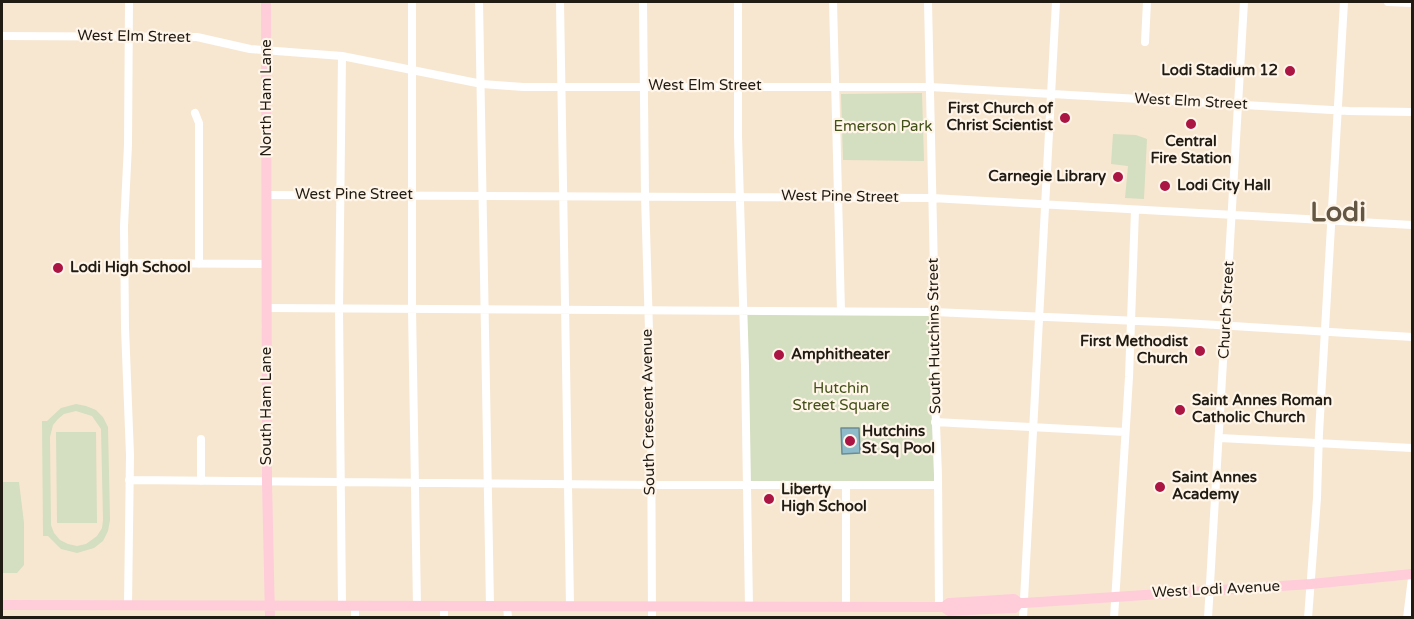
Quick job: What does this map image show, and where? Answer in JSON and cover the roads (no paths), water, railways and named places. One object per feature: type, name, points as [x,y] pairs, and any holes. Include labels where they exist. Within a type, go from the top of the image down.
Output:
[{"type":"main road","name":"North Ham Lane","points":[[266,2],[267,195]]},
{"type":"main road","name":"South Ham Lane","points":[[267,195],[267,482],[270,618]]},
{"type":"main road","name":"West Lodi Avenue","points":[[2,604],[270,604],[342,606],[355,612],[417,606],[444,612],[490,606],[507,612],[570,606],[652,612],[748,607],[846,607],[941,611],[949,603],[958,602],[1014,599],[1021,603],[1311,584],[1413,574]]},
{"type":"street","points":[[128,605],[130,455],[124,263],[129,2]]},
{"type":"street","points":[[412,2],[412,309],[417,606]]},
{"type":"street","points":[[479,2],[490,606]]},
{"type":"street","points":[[560,2],[570,606]]},
{"type":"street","name":"South Crescent Avenue","points":[[643,2],[647,310],[651,397],[652,612]]},
{"type":"street","points":[[738,2],[748,607]]},
{"type":"street","points":[[833,2],[842,311]]},
{"type":"street","name":"South Hutchins Street","points":[[928,2],[933,348],[941,611]]},
{"type":"street","points":[[1023,618],[1021,603],[1056,2]]},
{"type":"street","points":[[1145,42],[1147,2]]},
{"type":"street","name":"Church Street","points":[[1208,618],[1244,2]]},
{"type":"street","points":[[1308,618],[1317,498],[1318,442],[1344,2]]},
{"type":"street","points":[[1388,2],[1413,3]]},
{"type":"street","name":"West Elm Street","points":[[2,36],[197,37],[250,49],[342,56],[482,84],[523,87],[930,87],[1338,110],[1413,112]]},
{"type":"street","points":[[342,56],[339,309],[342,606]]},
{"type":"street","points":[[195,113],[198,123],[199,264]]},
{"type":"street","name":"West Pine Street","points":[[267,195],[932,198],[1413,225]]},
{"type":"street","points":[[1114,618],[1121,522],[1135,210]]},
{"type":"street","points":[[124,263],[267,264]]},
{"type":"street","points":[[267,308],[934,312],[1131,320],[1413,337]]},
{"type":"street","points":[[935,422],[1125,432]]},
{"type":"street","points":[[1220,438],[1413,448]]},
{"type":"street","points":[[201,439],[201,481]]},
{"type":"street","points":[[129,480],[938,485]]},
{"type":"street","points":[[846,485],[846,607]]},
{"type":"street","points":[[1407,618],[1413,578]]},
{"type":"water","name":"Hutchins St Sq Pool","points":[[841,428],[859,428],[860,453],[842,454]]},
{"type":"place","name":"Lodi Stadium 12","points":[[1290,71]]},
{"type":"place","name":"First Church of Christ Scientist","points":[[1065,118]]},
{"type":"place","name":"Central Fire Station","points":[[1191,124]]},
{"type":"place","name":"Carnegie Library","points":[[1118,177]]},
{"type":"place","name":"Lodi City Hall","points":[[1165,186]]},
{"type":"place","name":"Lodi High School","points":[[58,268]]},
{"type":"place","name":"First Methodist Church","points":[[1200,351]]},
{"type":"place","name":"Amphitheater","points":[[779,355]]},
{"type":"place","name":"Saint Annes Roman Catholic Church","points":[[1180,410]]},
{"type":"place","name":"Hutchins St Sq Pool","points":[[850,441]]},
{"type":"place","name":"Saint Annes Academy","points":[[1160,487]]},
{"type":"place","name":"Liberty High School","points":[[769,499]]},
{"type":"district","name":"Lodi","points":[[1338,214]]},
{"type":"park label","name":"Emerson Park","points":[[883,127]]},
{"type":"park label","name":"Hutchin Street Square","points":[[841,398]]}]
